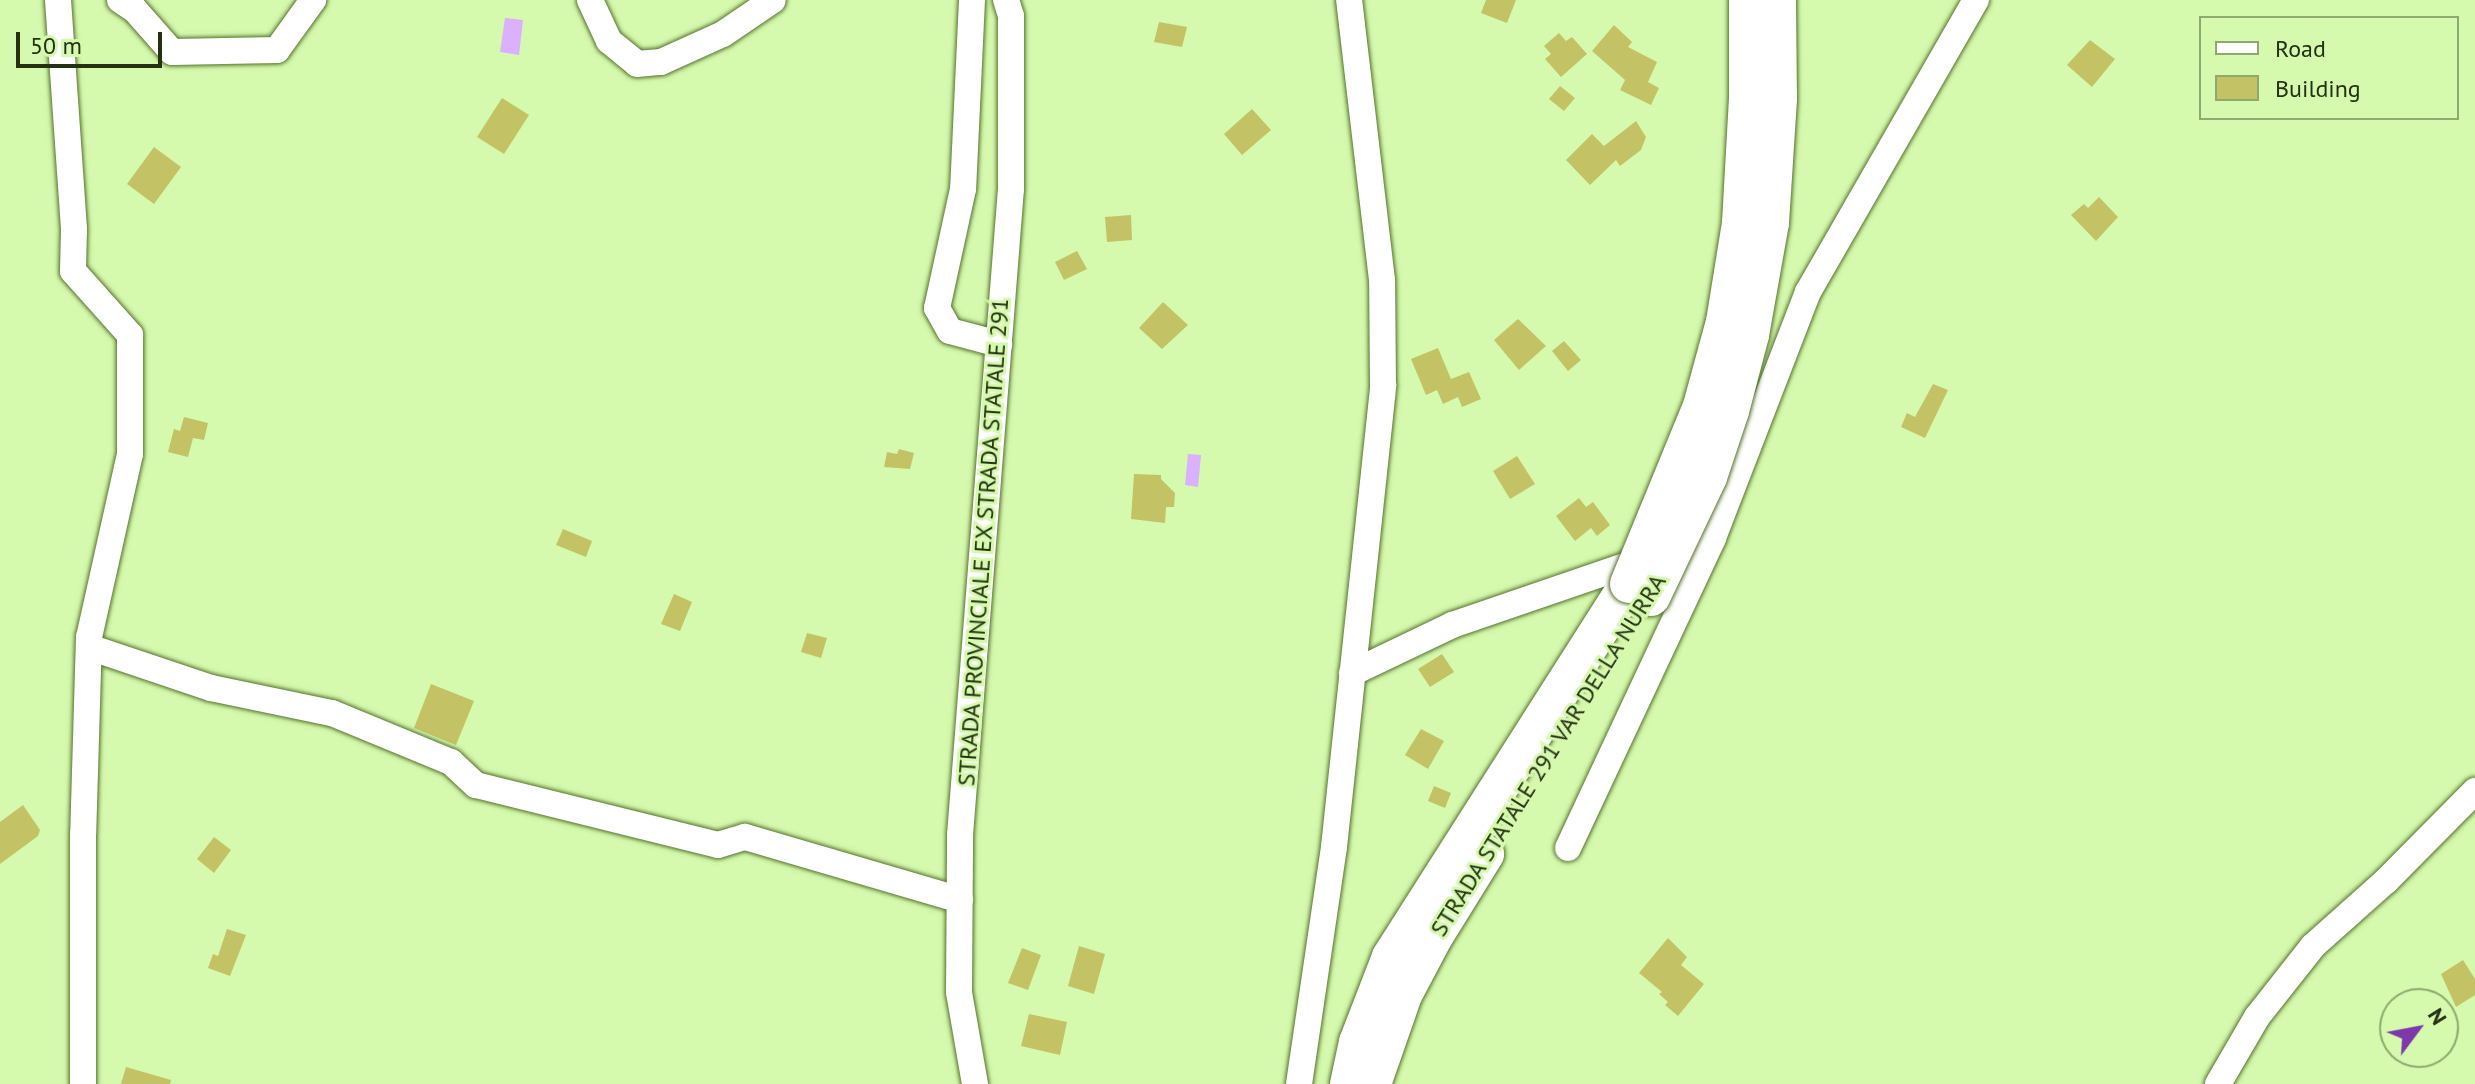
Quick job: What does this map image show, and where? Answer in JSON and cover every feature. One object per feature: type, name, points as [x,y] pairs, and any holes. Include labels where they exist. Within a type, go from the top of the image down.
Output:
[{"type":"highway","name":"STRADA STATALE 291 VAR DELLA NURRA","points":[[1349,1084],[1358,1042],[1391,957],[1640,590],[1702,406],[1725,322],[1741,223],[1748,98],[1748,0]]},
{"type":"highway","name":"STRADA STATALE 291 VAR DELLA NURRA","points":[[1372,1084],[1403,995],[1433,938],[1708,477],[1750,335],[1770,223],[1778,98],[1777,0]]},
{"type":"street","points":[[58,0],[74,229],[73,271],[130,335],[130,454],[89,647],[83,834],[83,1084]]},
{"type":"street","points":[[120,0],[135,10],[172,52],[277,50],[313,0]]},
{"type":"street","points":[[590,0],[609,41],[637,64],[661,62],[723,34],[773,0]]},
{"type":"street","name":"STRADA PROVINCIALE EX STRADA STATALE 291","points":[[975,1084],[959,992],[960,835],[1011,189],[1011,16],[1006,0]]},
{"type":"street","points":[[1299,1084],[1334,847],[1383,385],[1382,280],[1349,0]]},
{"type":"street","points":[[1568,848],[1713,538],[1808,292],[1976,0]]},
{"type":"street","points":[[971,1],[963,189],[937,308],[950,331],[999,344]]},
{"type":"street","points":[[1352,673],[1452,625],[1544,591],[1713,538]]},
{"type":"street","points":[[89,647],[211,688],[332,713],[451,762],[476,785],[718,845],[745,837],[960,900]]},
{"type":"street","points":[[2218,1084],[2257,1017],[2313,946],[2386,881],[2475,791]]},
{"type":"shaded area","points":[[505,18],[523,20],[519,55],[500,52]]},
{"type":"shaded area","points":[[1188,454],[1201,455],[1198,487],[1185,485]]},
{"type":"building","points":[[1486,0],[1516,0],[1507,23],[1481,13]]},
{"type":"building","points":[[1159,22],[1187,27],[1182,47],[1154,42]]},
{"type":"building","points":[[1614,25],[1632,42],[1628,47],[1657,62],[1648,82],[1659,88],[1651,105],[1620,90],[1625,80],[1592,51]]},
{"type":"building","points":[[1559,33],[1566,41],[1572,37],[1587,54],[1561,77],[1545,59],[1551,54],[1544,46]]},
{"type":"building","points":[[2090,40],[2115,59],[2092,87],[2067,65]]},
{"type":"building","points":[[1560,86],[1575,98],[1564,111],[1549,99]]},
{"type":"building","points":[[502,98],[529,115],[504,154],[477,137]]},
{"type":"building","points":[[1252,109],[1271,130],[1242,155],[1224,134]]},
{"type":"building","points":[[1636,121],[1646,137],[1641,150],[1620,166],[1616,160],[1590,185],[1566,160],[1592,134],[1604,146]]},
{"type":"building","points":[[154,147],[181,167],[154,204],[127,184]]},
{"type":"building","points":[[2099,197],[2118,217],[2096,241],[2071,215],[2084,204],[2088,208]]},
{"type":"building","points":[[1131,215],[1132,240],[1107,242],[1105,217]]},
{"type":"building","points":[[1077,251],[1087,269],[1064,280],[1055,262]]},
{"type":"building","points":[[1163,302],[1188,325],[1162,349],[1139,328]]},
{"type":"building","points":[[1518,319],[1546,346],[1519,370],[1494,340]]},
{"type":"building","points":[[1564,341],[1581,360],[1568,371],[1552,351]]},
{"type":"building","points":[[1438,348],[1451,379],[1469,372],[1481,399],[1462,407],[1458,397],[1443,404],[1437,390],[1426,395],[1411,359]]},
{"type":"building","points":[[1933,384],[1948,390],[1925,438],[1901,427],[1907,413],[1915,417]]},
{"type":"building","points":[[184,417],[208,423],[204,440],[193,438],[188,457],[168,452],[174,429],[180,431]]},
{"type":"building","points":[[899,449],[914,453],[910,469],[884,467],[887,452],[897,454]]},
{"type":"building","points":[[1517,456],[1535,484],[1510,499],[1493,471]]},
{"type":"building","points":[[1134,474],[1161,475],[1161,479],[1175,493],[1174,507],[1166,507],[1165,523],[1131,519]]},
{"type":"building","points":[[1579,498],[1586,507],[1593,502],[1610,525],[1597,536],[1591,528],[1575,541],[1556,516]]},
{"type":"building","points":[[563,529],[592,541],[586,557],[556,545]]},
{"type":"building","points":[[674,594],[692,602],[680,631],[661,624]]},
{"type":"building","points":[[807,633],[827,638],[821,658],[801,652]]},
{"type":"building","points":[[1442,654],[1454,672],[1430,687],[1418,669]]},
{"type":"building","points":[[431,684],[474,701],[456,745],[414,728]]},
{"type":"building","points":[[1421,729],[1444,741],[1428,769],[1405,755]]},
{"type":"building","points":[[1434,786],[1451,793],[1445,808],[1428,801]]},
{"type":"building","points":[[23,805],[40,830],[38,836],[0,864],[0,822]]},
{"type":"building","points":[[214,837],[231,850],[214,873],[197,859]]},
{"type":"building","points":[[227,929],[246,935],[230,976],[208,968],[213,954],[218,956]]},
{"type":"building","points":[[1668,938],[1687,957],[1681,965],[1704,984],[1678,1016],[1665,1005],[1668,1002],[1659,994],[1662,992],[1639,973]]},
{"type":"building","points":[[1079,946],[1105,954],[1094,994],[1068,986]]},
{"type":"building","points":[[1022,948],[1041,955],[1028,990],[1008,983]]},
{"type":"building","points":[[2463,960],[2475,979],[2475,995],[2459,1005],[2459,988],[2447,988],[2441,974]]},
{"type":"building","points":[[1029,1014],[1067,1022],[1060,1055],[1021,1046]]},
{"type":"building","points":[[126,1067],[171,1080],[170,1084],[121,1084]]}]
